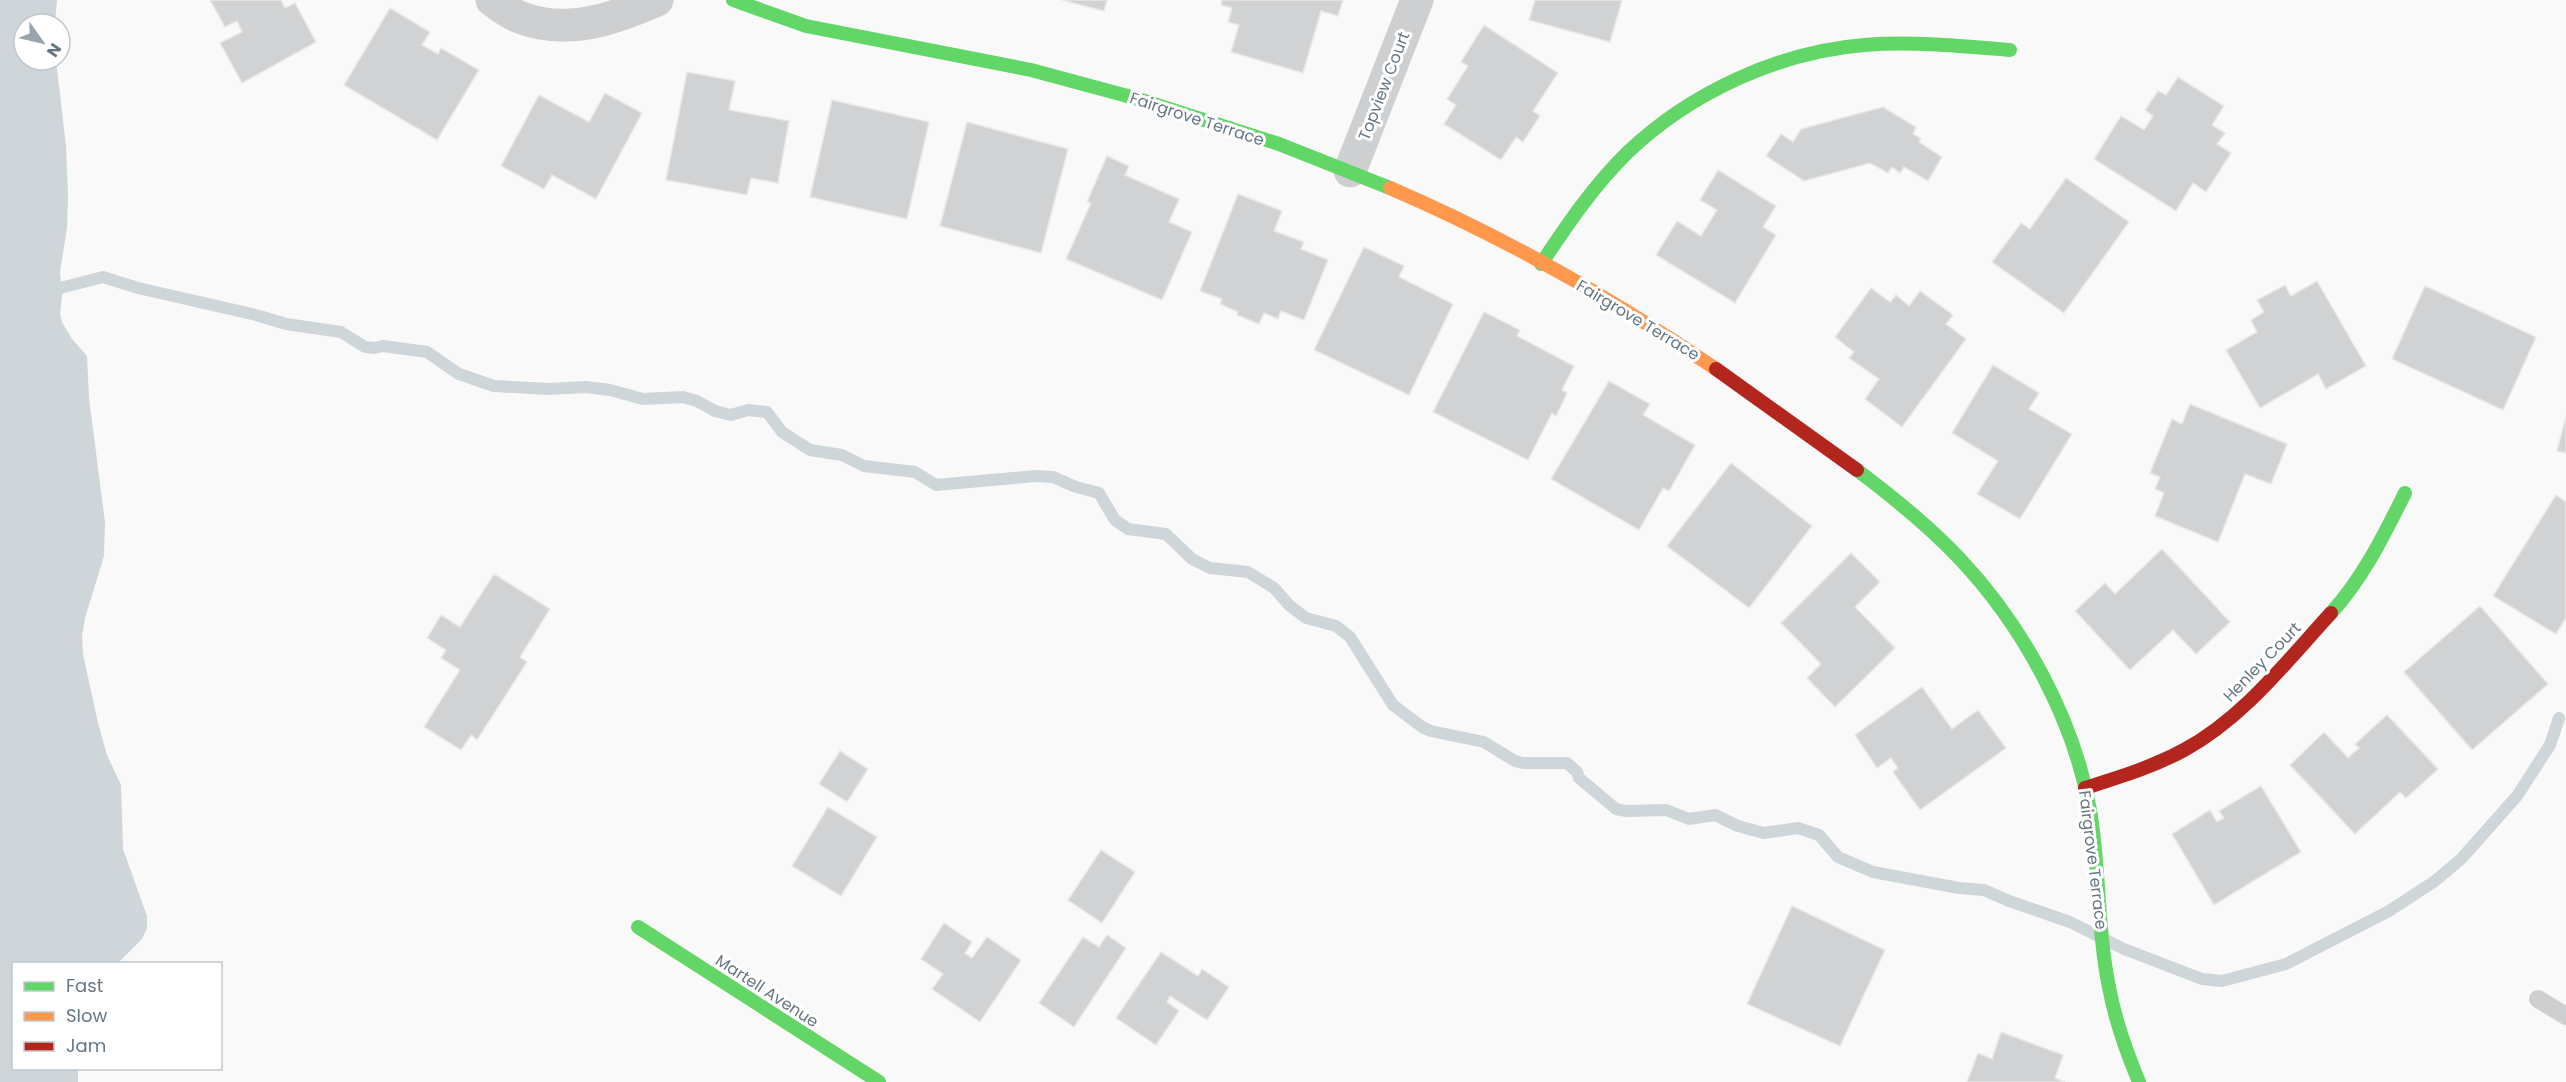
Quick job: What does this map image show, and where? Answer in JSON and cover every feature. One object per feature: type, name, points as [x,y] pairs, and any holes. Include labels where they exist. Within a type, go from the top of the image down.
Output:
[{"type":"street","points":[[492,0],[518,17],[547,25],[584,26],[621,16],[657,0]]},
{"type":"street","name":"Fairgrove Terrace","points":[[733,0],[800,24],[1058,76],[1208,121],[1350,171],[1488,235],[1624,310],[1746,387],[1847,463],[1916,518],[1960,559],[2004,614],[2050,694],[2073,748],[2085,788],[2093,837],[2106,973],[2116,1022],[2139,1082]]},
{"type":"street","name":"Topview Court","points":[[1350,171],[1417,0]]},
{"type":"street","points":[[1541,264],[1571,219],[1603,180],[1641,140],[1687,106],[1739,78],[1806,55],[1863,45],[1940,44],[2010,50]]},
{"type":"street","name":"Henley Court","points":[[2085,788],[2136,772],[2165,759],[2184,750],[2226,722],[2261,689],[2344,599],[2380,544],[2405,493]]},
{"type":"street","name":"Martell Avenue","points":[[638,927],[879,1082]]},
{"type":"lane","points":[[2538,999],[2566,1016]]},
{"type":"shaded area","points":[[0,0],[57,0],[56,12],[12,12],[12,72],[57,72],[66,146],[68,195],[67,228],[60,272],[62,296],[60,314],[72,339],[87,356],[89,398],[105,522],[104,556],[85,618],[82,636],[83,654],[107,755],[121,785],[123,849],[147,916],[147,928],[142,939],[119,962],[12,962],[12,1070],[78,1070],[78,1082],[0,1082]]},
{"type":"building","points":[[210,0],[281,0],[285,8],[295,3],[316,42],[242,83],[220,43],[242,32],[237,21],[225,27]]},
{"type":"building","points":[[1062,0],[1107,0],[1104,11]]},
{"type":"building","points":[[1222,0],[1343,0],[1338,16],[1321,11],[1303,73],[1231,52],[1239,25],[1228,22],[1232,8],[1221,5]]},
{"type":"building","points":[[1535,0],[1622,0],[1610,42],[1529,20]]},
{"type":"building","points":[[390,8],[430,32],[422,45],[438,54],[441,48],[479,70],[437,140],[344,85]]},
{"type":"building","points":[[1484,25],[1558,73],[1533,111],[1540,116],[1523,142],[1516,137],[1501,160],[1444,124],[1456,105],[1447,99],[1468,66],[1461,62]]},
{"type":"building","points":[[687,72],[735,81],[729,110],[789,121],[778,183],[751,178],[747,195],[666,180]]},
{"type":"building","points":[[2178,77],[2224,106],[2212,125],[2225,133],[2217,144],[2231,153],[2206,192],[2193,183],[2176,211],[2094,159],[2121,116],[2144,130],[2153,116],[2145,110],[2158,91],[2166,95]]},
{"type":"building","points":[[605,93],[642,113],[596,199],[552,175],[544,189],[501,166],[539,95],[589,122]]},
{"type":"building","points":[[832,100],[929,122],[907,219],[810,197]]},
{"type":"building","points":[[1883,107],[1916,127],[1913,134],[1921,139],[1919,142],[1942,157],[1928,181],[1904,167],[1900,173],[1892,167],[1888,173],[1870,163],[1804,181],[1766,156],[1781,134],[1793,142],[1801,129]]},
{"type":"building","points":[[967,122],[1068,149],[1041,253],[940,226]]},
{"type":"building","points":[[1107,156],[1129,166],[1125,175],[1179,199],[1169,222],[1192,232],[1162,300],[1066,259],[1091,203],[1087,202]]},
{"type":"building","points":[[1718,170],[1776,206],[1763,227],[1776,235],[1735,303],[1656,255],[1677,221],[1701,236],[1717,210],[1700,200]]},
{"type":"building","points":[[2066,178],[2129,222],[2064,313],[1992,262],[2021,223],[2030,229]]},
{"type":"building","points":[[1238,194],[1282,211],[1274,231],[1304,242],[1301,249],[1328,260],[1304,320],[1281,311],[1278,319],[1264,313],[1259,324],[1237,315],[1238,312],[1220,304],[1222,299],[1200,291]]},
{"type":"building","points":[[1364,247],[1404,266],[1399,277],[1453,304],[1409,395],[1314,350]]},
{"type":"building","points":[[2317,281],[2366,366],[2326,389],[2318,374],[2260,408],[2226,350],[2257,332],[2251,320],[2264,312],[2257,300],[2285,285],[2291,296]]},
{"type":"building","points":[[2425,286],[2536,337],[2503,410],[2392,359]]},
{"type":"building","points":[[1871,288],[1890,302],[1896,295],[1909,306],[1920,291],[1953,315],[1946,324],[1966,339],[1902,427],[1865,399],[1879,379],[1849,358],[1854,352],[1835,337]]},
{"type":"building","points":[[1484,312],[1520,330],[1517,336],[1574,366],[1562,390],[1567,393],[1556,416],[1552,413],[1528,460],[1433,412]]},
{"type":"building","points":[[1993,365],[2039,393],[2029,409],[2072,434],[2020,519],[1977,494],[1998,461],[1952,433]]},
{"type":"building","points":[[1609,381],[1650,404],[1643,415],[1695,445],[1669,491],[1663,488],[1639,530],[1551,479]]},
{"type":"building","points":[[2190,404],[2287,444],[2271,484],[2245,474],[2218,542],[2155,516],[2164,493],[2155,489],[2160,477],[2150,473],[2172,419],[2182,424]]},
{"type":"building","points":[[2566,416],[2566,453],[2557,451]]},
{"type":"building","points":[[1731,463],[1812,526],[1749,608],[1667,546]]},
{"type":"building","points":[[2556,495],[2566,502],[2566,618],[2556,634],[2493,596]]},
{"type":"building","points":[[2162,549],[2230,622],[2196,654],[2173,630],[2130,670],[2075,611],[2105,583],[2115,594]]},
{"type":"building","points":[[1851,553],[1880,582],[1855,607],[1895,648],[1835,707],[1807,678],[1821,664],[1781,623]]},
{"type":"building","points":[[494,574],[550,609],[520,657],[527,662],[477,740],[471,735],[461,750],[424,727],[460,670],[441,658],[446,650],[427,638],[441,615],[460,627]]},
{"type":"building","points":[[2480,606],[2548,684],[2472,750],[2404,672]]},
{"type":"building","points":[[1922,687],[1952,729],[1978,710],[2006,748],[1920,810],[1893,772],[1898,768],[1891,758],[1877,768],[1855,735]]},
{"type":"building","points":[[2387,715],[2438,769],[2406,798],[2400,792],[2355,834],[2290,765],[2324,732],[2348,758],[2359,748],[2355,744]]},
{"type":"building","points":[[840,751],[868,769],[847,802],[819,784]]},
{"type":"building","points":[[2261,786],[2301,852],[2214,905],[2172,834],[2210,810],[2217,822],[2224,818],[2219,811]]},
{"type":"building","points":[[828,807],[877,837],[841,896],[792,866]]},
{"type":"building","points":[[1101,850],[1135,872],[1102,923],[1068,900]]},
{"type":"building","points":[[1792,906],[1885,950],[1840,1046],[1747,1004]]},
{"type":"building","points":[[944,923],[972,942],[965,953],[972,958],[987,937],[1021,960],[980,1022],[932,989],[943,974],[921,959]]},
{"type":"building","points":[[1107,935],[1126,948],[1074,1027],[1039,1003],[1083,937],[1099,947]]},
{"type":"building","points":[[1161,952],[1198,976],[1202,969],[1229,987],[1207,1020],[1170,996],[1167,1002],[1179,1011],[1156,1045],[1116,1018]]},
{"type":"building","points":[[2001,1032],[2063,1055],[2055,1078],[2065,1082],[1967,1082],[1978,1053],[1992,1059]]},
{"type":"waterway","points":[[60,288],[103,277],[138,288],[286,324],[341,332],[365,347],[383,346],[427,352],[459,374],[494,386],[549,389],[586,387],[610,390],[643,399],[683,397],[697,401],[715,411],[731,415],[748,410],[767,412],[782,432],[810,450],[842,455],[864,466],[915,472],[936,485],[1036,476],[1053,477],[1076,487],[1099,493],[1115,520],[1128,529],[1166,534],[1192,559],[1210,568],[1248,572],[1274,588],[1290,606],[1306,618],[1336,626],[1350,637],[1393,705],[1431,731],[1484,742],[1515,761],[1523,763],[1567,763],[1577,772],[1579,778],[1616,809],[1666,810],[1689,819],[1715,815],[1738,826],[1764,833],[1798,828],[1819,835],[1838,857],[1873,872],[1959,888],[1984,890],[2070,922],[2124,949],[2202,979],[2222,981],[2286,964],[2389,911],[2435,881],[2461,859],[2517,796],[2550,745],[2559,718]]},
{"type":"traffic: fast","points":[[733,0],[806,26],[1031,70],[1135,98],[1279,144],[1390,188]]},
{"type":"traffic: fast","points":[[1541,264],[1592,192],[1628,152],[1679,111],[1737,79],[1800,56],[1864,45],[1919,44],[2010,50]]},
{"type":"traffic: fast","points":[[1857,470],[1935,535],[1983,585],[2025,644],[2058,708],[2072,742],[2090,810],[2096,854],[2102,943],[2111,999],[2121,1035],[2139,1082]]},
{"type":"traffic: fast","points":[[2331,613],[2363,571],[2405,493]]},
{"type":"traffic: fast","points":[[638,927],[879,1082]]},
{"type":"traffic: slow","points":[[1390,188],[1516,248],[1638,318],[1716,369]]},
{"type":"traffic: jam","points":[[1716,369],[1857,470]]},
{"type":"traffic: jam","points":[[2085,788],[2160,762],[2205,737],[2245,706],[2331,613]]}]
